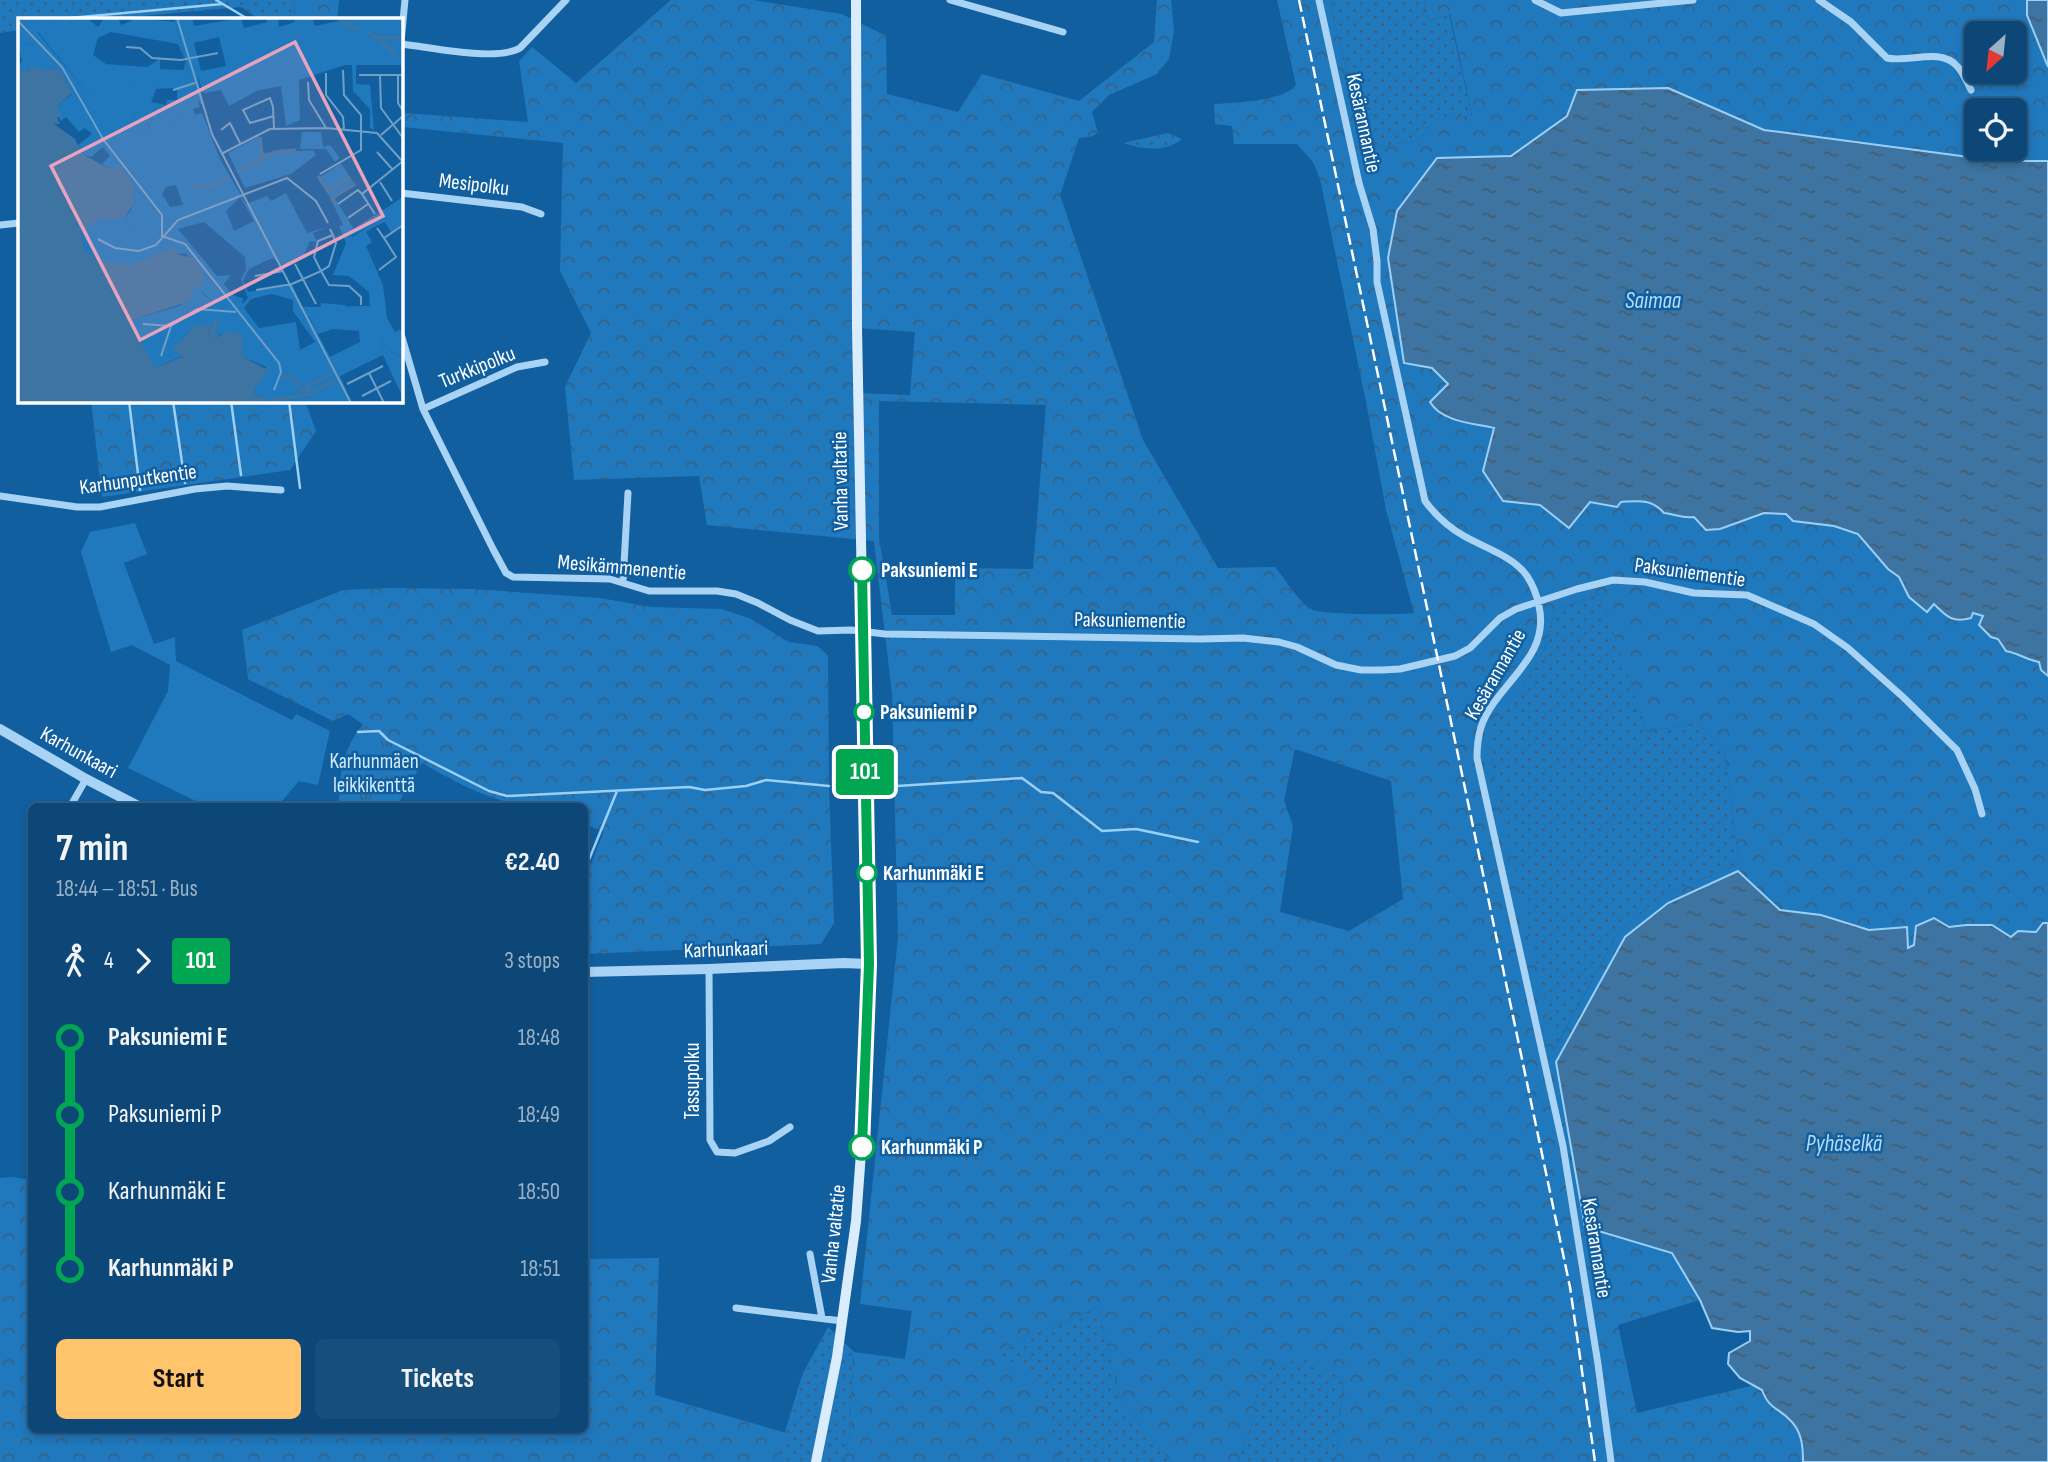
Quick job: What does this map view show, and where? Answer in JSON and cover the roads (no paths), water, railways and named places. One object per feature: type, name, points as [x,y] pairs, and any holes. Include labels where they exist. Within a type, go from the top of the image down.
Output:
[{"type":"main road","name":"Vanha valtatie","points":[[816,1462],[837,1357],[856,1221],[863,1125],[869,964],[856,328],[856,0]]},
{"type":"street","points":[[402,32],[405,0]]},
{"type":"street","points":[[402,43],[496,55],[513,53],[566,0]]},
{"type":"street","points":[[950,0],[1063,32]]},
{"type":"street","name":"Kesärannantie","points":[[1319,0],[1359,183],[1373,229],[1377,282],[1425,501],[1447,525],[1515,565],[1526,575],[1538,601],[1542,618],[1535,648],[1491,707],[1482,725],[1477,742],[1477,758],[1563,1146],[1611,1462]]},
{"type":"street","points":[[1535,0],[1561,13],[1693,0]]},
{"type":"street","points":[[1819,0],[1851,22],[1887,58],[1895,60],[1944,57],[1958,67],[1971,90]]},
{"type":"street","name":"Mesipolku","points":[[402,193],[522,207],[541,214]]},
{"type":"street","points":[[0,225],[18,223]]},
{"type":"street","name":"Mesikämmenentie","points":[[402,337],[423,409],[506,573],[513,577],[610,579],[649,591],[716,591],[736,594],[818,631],[863,632]]},
{"type":"street","name":"Turkkipolku","points":[[423,409],[517,367],[545,362]]},
{"type":"street","name":"Karhunputkentie","points":[[0,496],[77,507],[100,507],[195,489],[227,486],[281,490]]},
{"type":"street","points":[[623,582],[628,493]]},
{"type":"street","name":"Paksuniementie","points":[[863,632],[1243,638],[1297,647],[1336,665],[1361,670],[1382,670],[1411,667],[1455,656],[1470,648],[1500,618],[1516,609],[1613,580],[1645,582],[1694,593],[1747,595],[1814,624],[1848,648],[1903,697],[1957,750],[1975,789],[1982,814]]},
{"type":"street","name":"Karhunkaari","points":[[0,729],[132,803]]},
{"type":"street","points":[[72,803],[86,779]]},
{"type":"street","name":"Karhunkaari","points":[[588,972],[869,964]]},
{"type":"street","name":"Tassupolku","points":[[709,969],[710,1140],[717,1152],[735,1153],[769,1141],[790,1127]]},
{"type":"street","points":[[810,1254],[822,1318]]},
{"type":"street","points":[[736,1308],[842,1321]]},
{"type":"water","points":[[2027,0],[2048,0],[2048,67],[2027,15]]},
{"type":"water","name":"Saimaa","points":[[1668,88],[1764,130],[1964,156],[1964,161],[2048,161],[2048,676],[2041,670],[2039,662],[2006,651],[1998,639],[1991,637],[1979,625],[1983,616],[1973,613],[1971,618],[1954,619],[1934,604],[1927,612],[1909,597],[1899,577],[1888,569],[1858,534],[1834,526],[1793,521],[1786,514],[1764,513],[1720,529],[1706,530],[1694,517],[1664,513],[1654,505],[1639,501],[1621,502],[1617,507],[1590,502],[1569,528],[1540,505],[1503,501],[1483,471],[1494,428],[1458,421],[1435,409],[1430,402],[1448,384],[1432,368],[1404,363],[1388,258],[1397,211],[1437,158],[1511,156],[1567,116],[1577,90]]},
{"type":"water","name":"Pyhäselkä","points":[[1738,871],[1780,910],[1821,915],[1869,930],[1907,927],[1908,948],[1914,945],[1916,926],[1934,918],[1949,927],[1992,925],[2011,937],[2018,931],[2036,932],[2043,923],[2048,923],[2048,1462],[1803,1462],[1801,1439],[1797,1429],[1785,1415],[1770,1404],[1762,1390],[1740,1378],[1728,1364],[1729,1353],[1750,1341],[1750,1331],[1712,1328],[1700,1300],[1672,1253],[1585,1227],[1556,1062],[1625,937],[1668,903]]},
{"type":"waterway","points":[[216,0],[246,18]]},
{"type":"waterway","points":[[70,18],[222,4]]},
{"type":"waterway","points":[[129,402],[140,490]]},
{"type":"waterway","points":[[173,402],[185,483]]},
{"type":"waterway","points":[[231,402],[241,475]]},
{"type":"waterway","points":[[289,402],[300,488]]},
{"type":"waterway","points":[[358,732],[379,731],[388,740],[489,791],[507,796],[689,787],[705,790],[746,786],[766,780],[829,786]]},
{"type":"waterway","points":[[897,786],[1022,778],[1041,792],[1053,793],[1102,831],[1136,829],[1198,842]]},
{"type":"waterway","points":[[588,862],[617,791]]},
{"type":"railway","points":[[1299,0],[1570,1287],[1595,1462]]},
{"type":"place","name":"Paksuniemi E","points":[[862,570]]},
{"type":"place","name":"Paksuniemi P","points":[[864,712]]},
{"type":"place","name":"Karhunmäki E","points":[[867,873]]},
{"type":"place","name":"Karhunmäki P","points":[[862,1147]]},
{"type":"park label","name":"Karhunmäen leikkikenttä","points":[[374,773]]}]
